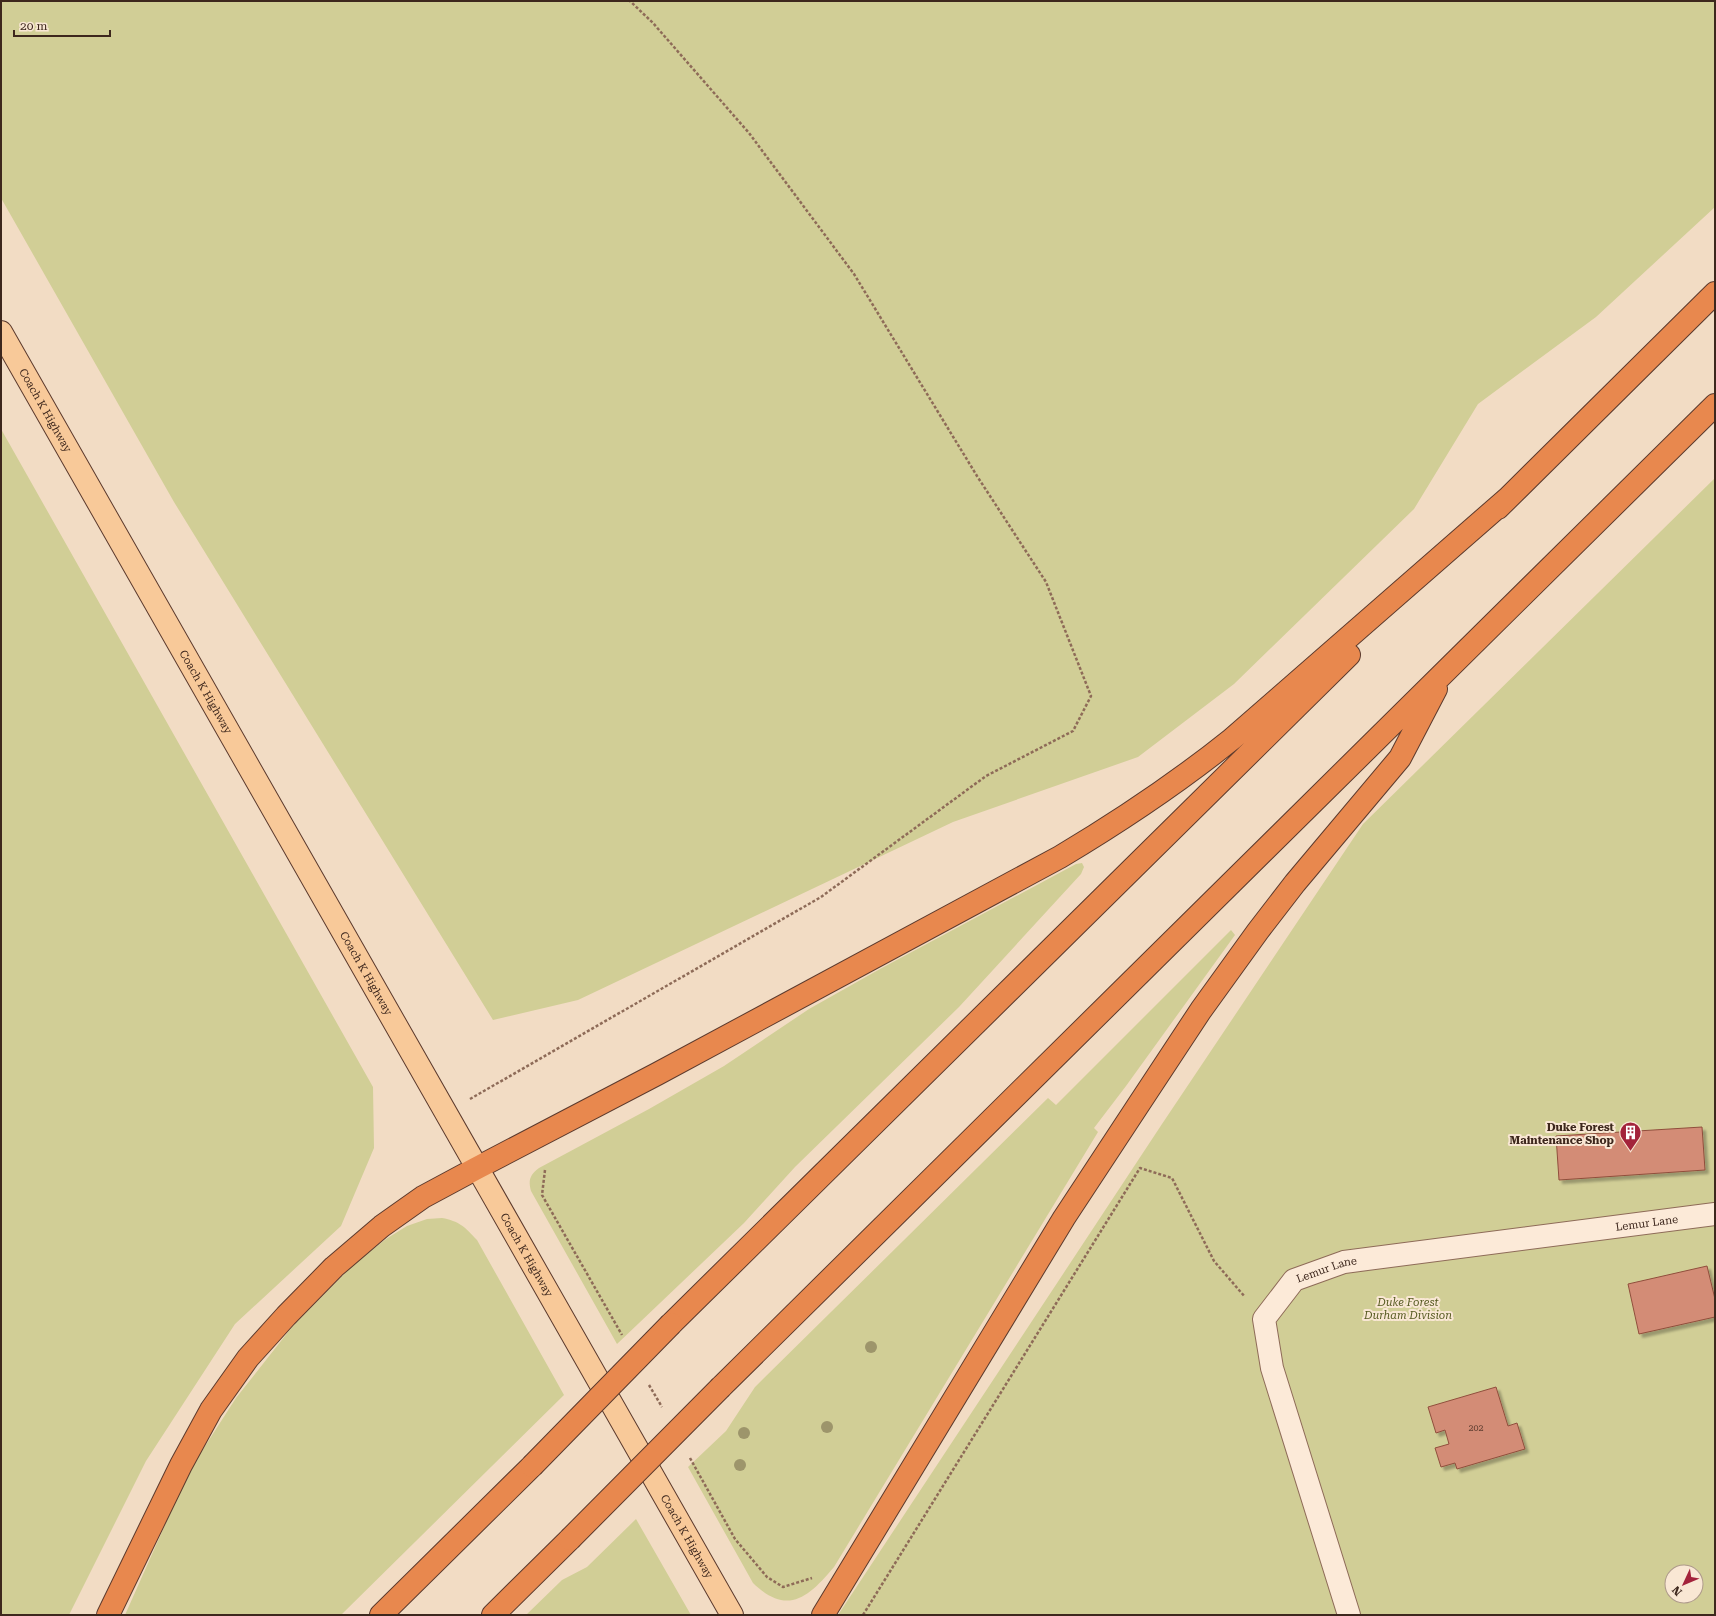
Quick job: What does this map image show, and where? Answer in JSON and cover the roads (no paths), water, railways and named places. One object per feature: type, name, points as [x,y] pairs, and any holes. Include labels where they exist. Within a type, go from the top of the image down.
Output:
[{"type":"highway","points":[[381,1615],[532,1466],[671,1324],[1715,293]]},
{"type":"highway","points":[[493,1615],[721,1387],[1715,405]]},
{"type":"highway","points":[[108,1615],[181,1465],[211,1410],[248,1358],[334,1267],[382,1226],[423,1197],[684,1060],[1060,857],[1118,822],[1192,771],[1232,739],[1508,498]]},
{"type":"highway","points":[[823,1615],[1064,1218],[1137,1107],[1201,1010],[1258,931],[1324,848],[1400,758],[1446,670]]},
{"type":"main road","name":"Coach K Highway","points":[[1,332],[732,1615]]},
{"type":"street","name":"Lemur Lane","points":[[1349,1615],[1272,1368],[1264,1319],[1294,1280],[1344,1262],[1715,1214]]},
{"type":"place","name":"Duke Forest Maintenance Shop","points":[[1630,1152]]},
{"type":"park label","name":"Duke Forest Durham Division","points":[[1408,1308]]}]
